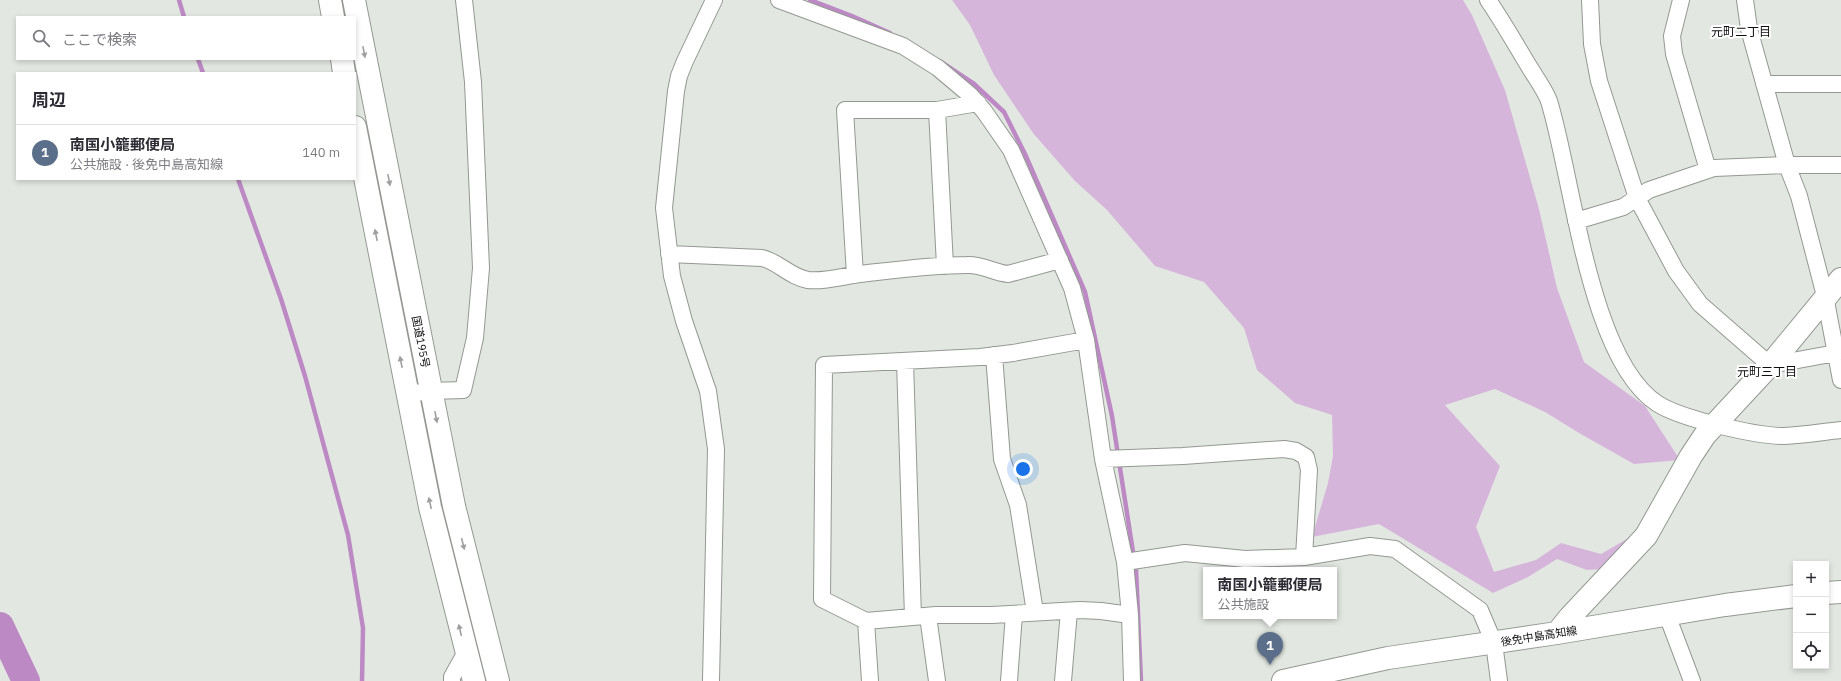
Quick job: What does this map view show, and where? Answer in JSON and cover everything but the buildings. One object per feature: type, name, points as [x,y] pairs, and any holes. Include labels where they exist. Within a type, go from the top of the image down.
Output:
[{"type":"main road","points":[[330,0],[333,16]]},
{"type":"main road","name":"国道195号","points":[[354,0],[454,506],[498,681]]},
{"type":"main road","points":[[342,60],[344,72]]},
{"type":"main road","points":[[356,132],[430,507],[474,681]]},
{"type":"main road","points":[[1557,633],[1570,617],[1646,536],[1691,456],[1705,435],[1770,365],[1825,296],[1841,279]]},
{"type":"main road","points":[[1829,593],[1841,592]]},
{"type":"main road","name":"後免中島高知線","points":[[1283,681],[1388,658],[1494,643],[1725,605],[1793,596]]},
{"type":"street","points":[[408,394],[430,390],[463,390],[476,330],[481,268],[479,201],[473,82],[464,0]]},
{"type":"street","points":[[711,681],[716,449],[708,391],[684,321],[672,276],[664,208],[676,91],[681,71],[714,0]]},
{"type":"street","points":[[779,0],[903,46],[938,68],[978,104],[994,124],[1011,150],[1072,288],[1086,340],[1125,562],[1130,615],[1132,681]]},
{"type":"street","points":[[1488,0],[1548,99],[1590,275],[1607,330],[1618,356],[1630,376],[1658,404],[1682,414],[1715,424],[1764,435],[1784,436],[1841,430]]},
{"type":"street","points":[[1590,0],[1592,44],[1599,81],[1636,198],[1676,271],[1700,304],[1770,365],[1836,353]]},
{"type":"street","points":[[1681,0],[1672,36],[1674,54],[1708,170]]},
{"type":"street","points":[[1745,0],[1749,29],[1787,165],[1799,196],[1825,296],[1841,380]]},
{"type":"street","points":[[1764,84],[1841,84]]},
{"type":"street","points":[[855,275],[845,110],[937,110],[978,104]]},
{"type":"street","points":[[937,110],[945,266]]},
{"type":"street","points":[[1576,220],[1624,207],[1649,190],[1714,168],[1787,165],[1841,165]]},
{"type":"street","points":[[669,254],[762,258],[773,262],[794,276],[809,280],[827,280],[855,275],[945,266],[974,265],[1001,274],[1008,274],[1060,260]]},
{"type":"street","points":[[1086,340],[994,355],[824,365],[822,599],[866,621],[920,616],[1014,614],[1069,610],[1101,611],[1130,615]]},
{"type":"street","points":[[994,355],[1002,459],[1020,510],[1035,612]]},
{"type":"street","points":[[905,361],[920,616],[937,681]]},
{"type":"street","points":[[1108,459],[1183,456],[1284,449],[1296,451],[1306,457],[1309,470],[1304,557]]},
{"type":"street","points":[[1125,562],[1185,553],[1245,559],[1304,557],[1370,546],[1395,549],[1480,610],[1494,643],[1499,681]]},
{"type":"street","points":[[1063,681],[1069,610]]},
{"type":"street","points":[[1009,681],[1014,614]]},
{"type":"street","points":[[1667,615],[1692,681]]},
{"type":"street","points":[[866,621],[870,681]]},
{"type":"street","points":[[452,681],[452,677],[466,652]]},
{"type":"shaded area","points":[[952,0],[1463,0],[1472,15],[1505,90],[1539,209],[1557,288],[1584,362],[1645,406],[1680,460],[1634,464],[1545,412],[1495,389],[1445,405],[1500,466],[1476,527],[1494,572],[1536,560],[1561,543],[1601,554],[1644,529],[1604,569],[1587,570],[1557,559],[1528,577],[1493,593],[1379,524],[1312,537],[1328,483],[1333,456],[1332,415],[1295,403],[1257,370],[1244,328],[1204,282],[1155,266],[1107,210],[1075,181],[1033,133],[994,75],[970,25]]},
{"type":"waterway","points":[[179,0],[184,16]]},
{"type":"waterway","points":[[810,0],[852,16],[890,33]]},
{"type":"waterway","points":[[198,60],[203,72]]},
{"type":"waterway","points":[[940,61],[973,83],[1004,112],[1025,154],[1085,292],[1112,416],[1133,552]]},
{"type":"waterway","points":[[238,180],[281,299],[305,376],[348,535],[363,628],[362,681]]},
{"type":"waterway","points":[[1136,569],[1141,681]]},
{"type":"waterway","points":[[0,626],[26,681]]},
{"type":"place","name":"南国小籠郵便局","points":[[1270,665]]},
{"type":"district","name":"元町二丁目","points":[[1741,32]]},
{"type":"district","name":"元町三丁目","points":[[1767,372]]}]
